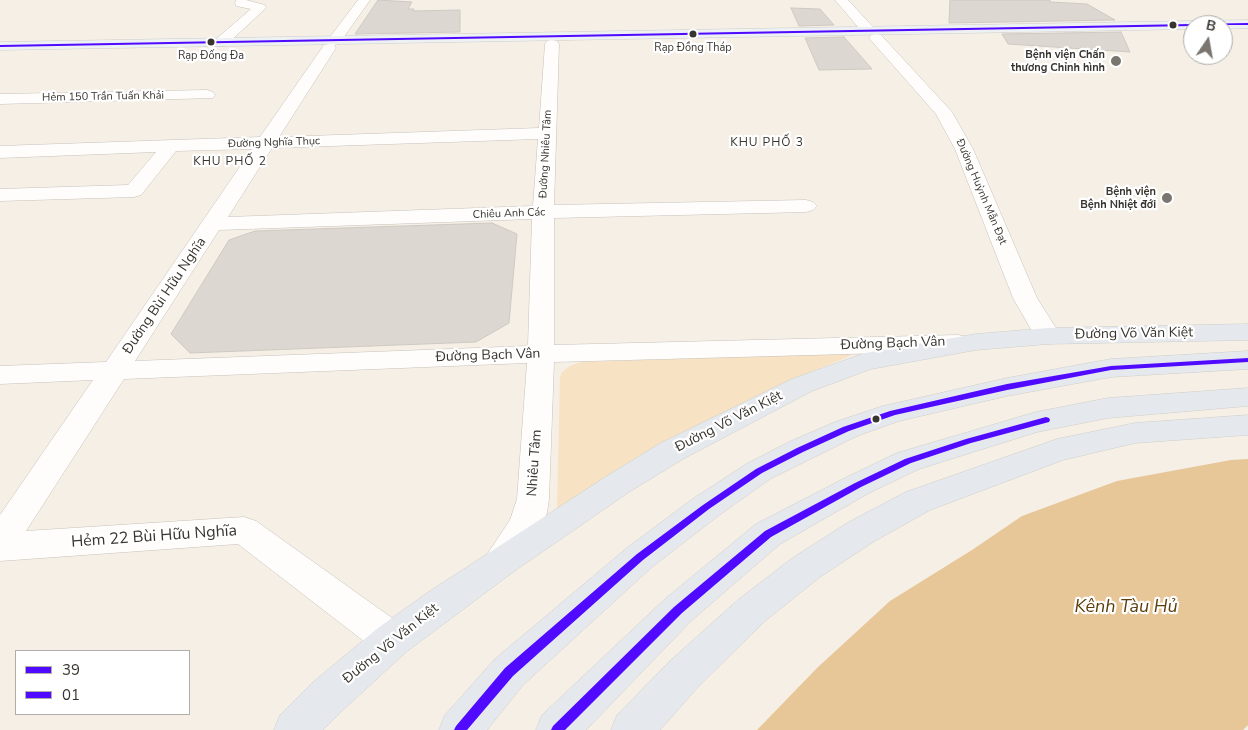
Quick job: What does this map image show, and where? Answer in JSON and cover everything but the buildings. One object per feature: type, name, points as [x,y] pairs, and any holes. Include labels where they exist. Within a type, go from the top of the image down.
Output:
[{"type":"highway","name":"Đường Võ Văn Kiệt","points":[[295,730],[327,697],[392,640],[500,562],[618,484],[672,451],[802,385],[865,362],[976,342],[1048,336],[1248,332]]},
{"type":"highway","points":[[1048,336],[1075,374],[1122,421]]},
{"type":"highway","points":[[460,730],[509,672],[640,556],[759,470],[846,430],[893,413],[1007,387],[1111,368],[1248,360]]},
{"type":"highway","points":[[632,730],[684,674],[752,610],[807,567],[861,532],[918,501],[1057,450],[1122,421],[1248,397]]},
{"type":"highway","points":[[557,730],[678,610],[768,534],[858,485],[908,462],[970,441],[1036,422],[1122,421],[1248,426]]},
{"type":"main road","points":[[0,53],[1098,30],[1248,24]]},
{"type":"main road","points":[[1098,30],[1183,31]]},
{"type":"main road","points":[[1233,31],[1248,30]]},
{"type":"main road","points":[[0,46],[220,43],[332,45]]},
{"type":"street","name":"Đường Bùi Hữu Nghĩa","points":[[0,545],[212,224],[364,0]]},
{"type":"street","name":"Đường Huỳnh Mẫn Đạt","points":[[841,0],[943,112],[964,149],[1025,298],[1048,336]]},
{"type":"street","points":[[220,43],[260,8],[240,3]]},
{"type":"street","name":"Đường Nhiêu Tâm","points":[[541,354],[544,212],[552,41]]},
{"type":"street","name":"Hẻm 150 Trần Tuấn Khải","points":[[0,100],[207,95]]},
{"type":"street","name":"Đường Nghĩa Thục","points":[[0,152],[547,133]]},
{"type":"street","points":[[0,195],[134,191],[171,146]]},
{"type":"street","name":"Chiêu Anh Các","points":[[212,224],[544,212],[806,206]]},
{"type":"street","name":"Đường Bạch Vân","points":[[0,375],[541,354],[976,342]]},
{"type":"street","name":"Nhiêu Tâm","points":[[500,562],[523,528],[530,513],[533,499],[541,354]]},
{"type":"street","name":"Hẻm 22 Bùi Hữu Nghĩa","points":[[0,545],[244,530],[392,640]]},
{"type":"shaded area","points":[[849,353],[850,356],[796,378],[693,428],[557,509],[560,377],[562,372],[570,366],[581,362]]},
{"type":"water","name":"Kênh Tàu Hủ","points":[[1248,459],[1248,725],[1243,730],[757,730],[817,668],[890,601],[972,550],[1022,516],[1117,481],[1231,460]]},
{"type":"transit line","name":"01","points":[[0,46],[1248,24]]},
{"type":"transit line","name":"39","points":[[460,730],[509,672],[640,557],[706,507],[759,471],[800,450],[846,429],[893,413],[1007,387],[1111,368],[1248,360]]},
{"type":"transit line","name":"39","points":[[557,730],[678,610],[768,534],[858,485],[908,461],[969,441],[1046,420]]},
{"type":"place","name":"Rạp Đồng Tháp","points":[[693,34]]},
{"type":"place","name":"Rạp Đống Đa","points":[[211,42]]},
{"type":"place","name":"Bệnh viện Chấn thương Chỉnh hình","points":[[1116,61]]},
{"type":"place","name":"Bệnh viện Bệnh Nhiệt đới","points":[[1167,198]]},
{"type":"district","name":"KHU PHỐ 3","points":[[767,143]]},
{"type":"district","name":"KHU PHỐ 2","points":[[230,162]]}]
